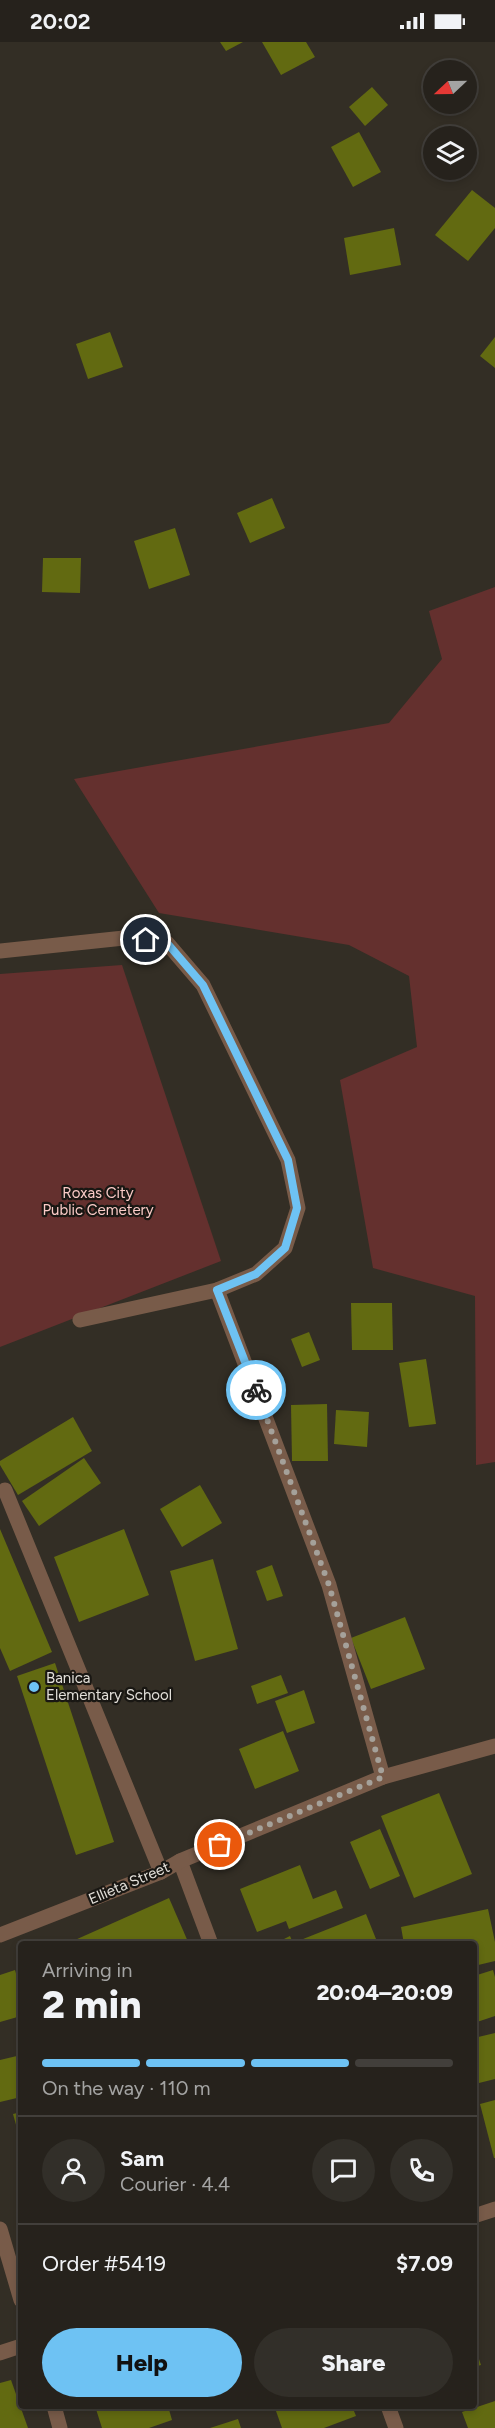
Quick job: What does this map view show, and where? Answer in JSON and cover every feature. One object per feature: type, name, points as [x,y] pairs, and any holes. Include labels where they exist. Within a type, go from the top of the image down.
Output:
[{"type":"street","points":[[0,951],[124,938],[167,943],[203,985],[288,1160],[297,1208],[285,1248],[256,1274],[217,1290],[80,1320]]},
{"type":"street","points":[[217,1290],[329,1585],[383,1777]]},
{"type":"street","points":[[5,1490],[161,1872]]},
{"type":"street","name":"Ellieta Street","points":[[0,1935],[161,1872],[180,1861],[383,1777],[495,1746]]},
{"type":"street","points":[[180,1861],[210,1941]]},
{"type":"street","points":[[477,2215],[495,2209]]},
{"type":"street","points":[[0,2229],[18,2290]]},
{"type":"street","points":[[0,2353],[18,2347]]},
{"type":"street","points":[[55,2409],[60,2428]]},
{"type":"street","points":[[389,2409],[396,2428]]},
{"type":"green space","points":[[495,587],[495,1462],[476,1465],[475,1296],[373,1268],[340,1080],[417,1047],[409,976],[349,945],[159,913],[74,779],[389,723],[442,659],[429,611]]},
{"type":"green space","name":"Roxas City Public Cemetery","points":[[122,965],[221,1261],[0,1347],[0,974]]},
{"type":"building","points":[[220,42],[243,42],[226,51]]},
{"type":"building","points":[[262,42],[306,42],[315,57],[281,75]]},
{"type":"building","points":[[372,87],[388,105],[365,126],[349,107]]},
{"type":"building","points":[[359,132],[381,172],[353,187],[331,147]]},
{"type":"building","points":[[472,190],[495,208],[495,228],[468,261],[435,235]]},
{"type":"building","points":[[394,228],[401,265],[350,275],[344,238]]},
{"type":"building","points":[[110,332],[123,367],[88,379],[76,344]]},
{"type":"building","points":[[495,337],[495,368],[480,356]]},
{"type":"building","points":[[272,498],[285,528],[250,543],[237,513]]},
{"type":"building","points":[[175,528],[190,575],[149,589],[134,541]]},
{"type":"building","points":[[43,558],[81,558],[80,593],[42,592]]},
{"type":"building","points":[[351,1303],[392,1303],[393,1350],[352,1350]]},
{"type":"building","points":[[309,1332],[320,1360],[302,1367],[291,1339]]},
{"type":"building","points":[[426,1359],[436,1424],[409,1427],[399,1363]]},
{"type":"building","points":[[327,1404],[328,1461],[292,1461],[291,1405]]},
{"type":"building","points":[[336,1410],[369,1412],[367,1447],[334,1444]]},
{"type":"building","points":[[73,1417],[92,1451],[18,1495],[0,1465],[0,1461]]},
{"type":"building","points":[[84,1458],[101,1483],[39,1526],[22,1501]]},
{"type":"building","points":[[200,1485],[222,1523],[182,1547],[160,1509]]},
{"type":"building","points":[[0,1529],[52,1652],[10,1671],[0,1648]]},
{"type":"building","points":[[124,1529],[149,1595],[79,1622],[54,1557]]},
{"type":"building","points":[[213,1559],[238,1649],[195,1661],[170,1571]]},
{"type":"building","points":[[272,1565],[283,1596],[267,1601],[256,1571]]},
{"type":"building","points":[[405,1617],[425,1669],[371,1689],[351,1638]]},
{"type":"building","points":[[55,1663],[114,1842],[76,1855],[17,1676]]},
{"type":"building","points":[[281,1675],[288,1693],[257,1704],[251,1686]]},
{"type":"building","points":[[304,1690],[315,1723],[287,1733],[275,1701]]},
{"type":"building","points":[[283,1731],[299,1771],[255,1789],[239,1749]]},
{"type":"building","points":[[439,1793],[472,1874],[414,1898],[381,1816]]},
{"type":"building","points":[[380,1829],[400,1876],[370,1889],[350,1842]]},
{"type":"building","points":[[300,1865],[313,1899],[336,1890],[343,1908],[289,1929],[286,1921],[257,1932],[240,1889]]},
{"type":"building","points":[[169,1898],[188,1941],[73,1941]]},
{"type":"building","points":[[488,1909],[495,1942],[495,1961],[477,1965],[477,1941],[403,1941],[401,1927]]},
{"type":"building","points":[[366,1914],[377,1941],[298,1941]]},
{"type":"building","points":[[290,1936],[292,1941],[280,1941]]},
{"type":"building","points":[[15,1970],[18,1980],[18,2017],[0,2022],[0,1975]]},
{"type":"building","points":[[493,1970],[495,2016],[477,2022],[477,1975]]},
{"type":"building","points":[[495,2033],[495,2079],[477,2084],[477,2037]]},
{"type":"building","points":[[18,2056],[18,2098],[0,2102],[0,2060]]},
{"type":"building","points":[[495,2100],[495,2158],[494,2158],[480,2104]]},
{"type":"building","points":[[18,2113],[18,2132],[13,2114]]},
{"type":"building","points":[[477,2353],[481,2365],[477,2366]]},
{"type":"building","points":[[11,2380],[18,2400],[18,2409],[21,2409],[28,2428],[0,2428],[0,2383]]},
{"type":"building","points":[[495,2401],[495,2428],[468,2428],[462,2412],[477,2409],[477,2407]]},
{"type":"building","points":[[96,2409],[169,2409],[172,2420],[149,2428],[102,2428]]},
{"type":"building","points":[[281,2409],[353,2409],[356,2416],[324,2428],[282,2428],[276,2411]]},
{"type":"building","points":[[238,2419],[241,2428],[210,2428]]},
{"type":"way so far","points":[[220,1845],[383,1777],[329,1585],[256,1390]]},
{"type":"place","name":"Banica Elementary School","points":[[34,1687]]},
{"type":"route","points":[[146,940],[167,943],[203,985],[288,1160],[297,1208],[285,1248],[256,1274],[217,1290],[256,1390]]}]
